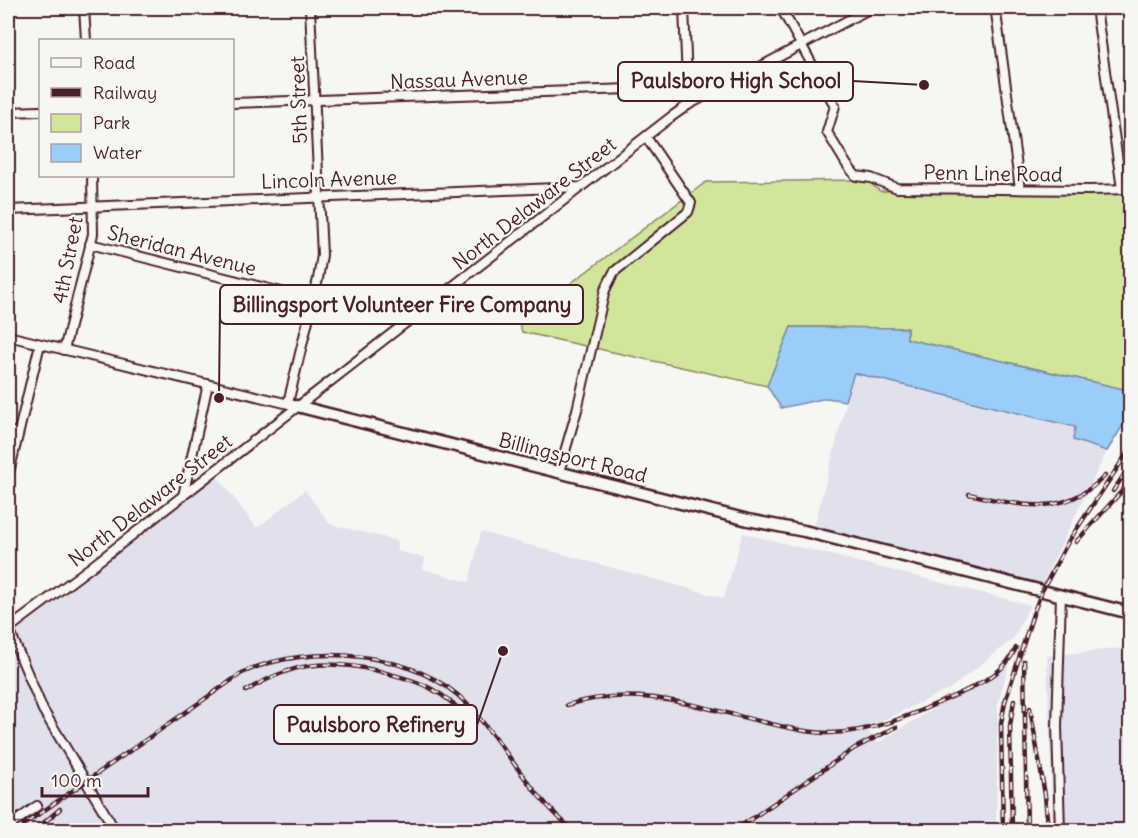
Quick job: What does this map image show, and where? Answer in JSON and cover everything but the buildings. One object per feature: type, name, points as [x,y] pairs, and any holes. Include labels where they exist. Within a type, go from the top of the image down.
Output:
[{"type":"street","points":[[84,8],[86,39]]},
{"type":"street","name":"5th Street","points":[[293,405],[322,255],[310,8]]},
{"type":"street","points":[[684,8],[688,105]]},
{"type":"street","points":[[781,8],[802,45]]},
{"type":"street","name":"North Delaware Street","points":[[8,628],[183,496],[293,405],[405,323],[688,105],[871,8]]},
{"type":"street","points":[[993,8],[996,13],[1020,189]]},
{"type":"street","points":[[1096,8],[1126,189]]},
{"type":"street","name":"Penn Line Road","points":[[802,45],[835,106],[827,132],[856,176],[871,178],[897,188],[1126,189]]},
{"type":"street","name":"Nassau Avenue","points":[[234,103],[687,87]]},
{"type":"street","points":[[8,112],[39,111]]},
{"type":"street","points":[[559,472],[577,410],[605,290],[614,272],[688,212],[691,203],[646,137]]},
{"type":"street","name":"4th Street","points":[[64,350],[90,244],[93,206],[92,177]]},
{"type":"street","name":"Lincoln Avenue","points":[[8,210],[581,187]]},
{"type":"street","name":"Sheridan Avenue","points":[[90,244],[405,323]]},
{"type":"street","name":"Billingsport Road","points":[[8,336],[1131,613]]},
{"type":"street","points":[[8,477],[40,344]]},
{"type":"street","points":[[183,496],[208,384]]},
{"type":"street","points":[[8,431],[17,433]]},
{"type":"street","points":[[1060,831],[1057,726],[1061,595]]},
{"type":"street","points":[[8,628],[43,710],[115,831]]},
{"type":"street","points":[[8,827],[37,806]]},
{"type":"shaded area","points":[[854,373],[1075,427],[1073,440],[1107,451],[1042,584],[814,527]]},
{"type":"shaded area","points":[[213,471],[257,528],[305,490],[330,524],[398,541],[397,551],[425,558],[423,569],[469,582],[481,532],[724,598],[743,533],[1030,605],[1013,639],[951,688],[866,728],[877,743],[1009,663],[998,704],[996,830],[8,830],[8,630]]},
{"type":"shaded area","points":[[1130,647],[1130,830],[1053,830],[1047,656]]},
{"type":"green space","points":[[866,180],[880,191],[1130,189],[1130,381],[1123,389],[907,339],[907,328],[791,327],[767,386],[522,332],[519,322],[706,182]]},
{"type":"water","points":[[791,327],[907,328],[907,339],[1123,389],[1130,381],[1130,414],[1107,451],[1073,440],[1075,427],[854,373],[845,401],[827,398],[781,408],[767,386]]},
{"type":"railway","points":[[1003,830],[1001,723],[1005,702],[1033,614],[1042,591],[1068,542],[1130,449]]},
{"type":"railway","points":[[1113,491],[1130,466]]},
{"type":"railway","points":[[969,494],[1024,505],[1057,503],[1073,498],[1105,476]]},
{"type":"railway","points":[[1076,542],[1130,482]]},
{"type":"railway","points":[[965,691],[1001,669],[1016,648]]},
{"type":"railway","points":[[16,830],[242,673],[268,663],[298,657],[329,655],[360,657],[391,663],[420,672],[446,687],[468,705],[531,786],[573,830]]},
{"type":"railway","points":[[1024,661],[1027,830]]},
{"type":"railway","points":[[246,691],[263,681],[295,669],[326,664],[360,667],[429,687],[446,698],[475,723]]},
{"type":"railway","points":[[567,705],[592,699],[641,697],[689,704],[796,729],[830,733],[849,732],[885,724],[972,688]]},
{"type":"railway","points":[[1012,830],[1010,726],[1014,700]]},
{"type":"railway","points":[[1030,708],[1045,795],[1048,830]]},
{"type":"railway","points":[[735,830],[855,748],[896,727]]},
{"type":"railway","points":[[35,830],[60,809]]},
{"type":"place","name":"Paulsboro High School","points":[[924,85]]},
{"type":"place","name":"Billingsport Volunteer Fire Company","points":[[219,398]]},
{"type":"place","name":"Paulsboro Refinery","points":[[503,651]]}]
